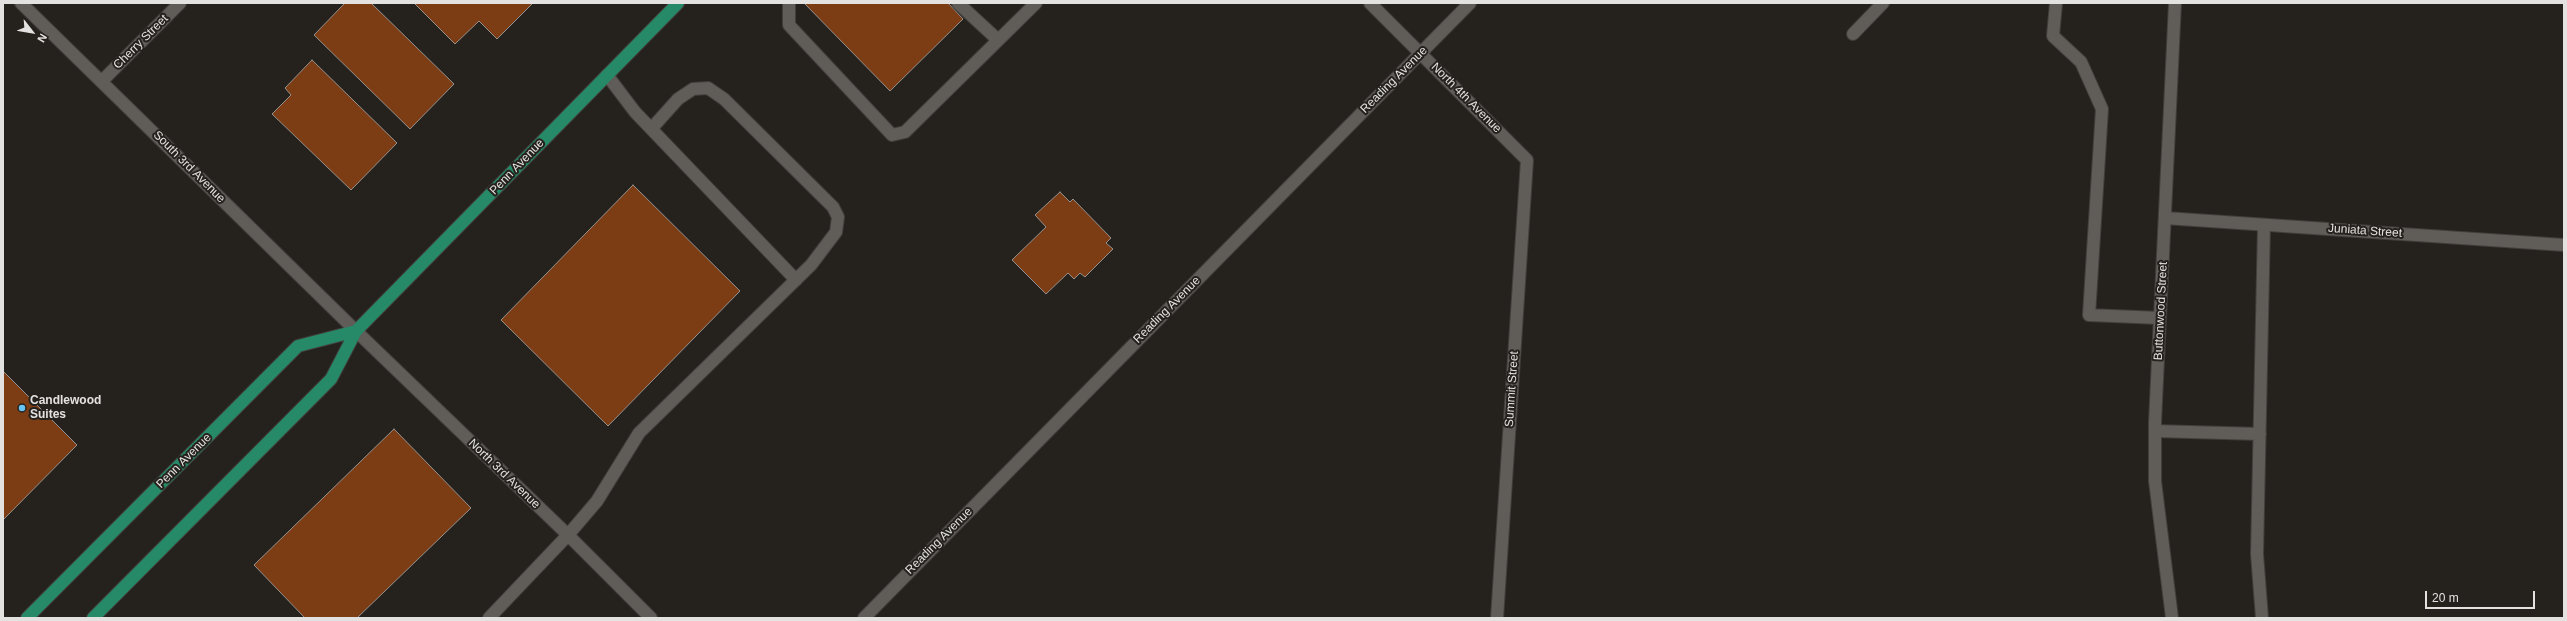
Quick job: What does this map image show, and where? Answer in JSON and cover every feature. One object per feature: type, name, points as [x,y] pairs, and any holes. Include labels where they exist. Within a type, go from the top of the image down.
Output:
[{"type":"main road","name":"Penn Avenue","points":[[93,618],[330,379],[356,331],[678,3]]},
{"type":"main road","name":"Penn Avenue","points":[[27,618],[298,346],[356,331]]},
{"type":"street","name":"South 3rd Avenue","points":[[21,3],[356,331]]},
{"type":"street","name":"Cherry Street","points":[[102,81],[180,3]]},
{"type":"street","points":[[789,3],[789,25],[892,135],[905,132],[1036,3]]},
{"type":"street","points":[[958,3],[998,40]]},
{"type":"street","name":"North 4th Avenue","points":[[1370,3],[1527,160]]},
{"type":"street","name":"Reading Avenue","points":[[864,618],[1470,3]]},
{"type":"street","points":[[1853,34],[1883,3]]},
{"type":"street","points":[[2056,3],[2053,36],[2082,62],[2102,109],[2090,315],[2160,318]]},
{"type":"street","name":"Buttonwood Street","points":[[2172,618],[2155,481],[2155,431],[2175,3]]},
{"type":"street","points":[[607,75],[635,112],[652,128],[796,280]]},
{"type":"street","points":[[489,618],[568,535],[597,501],[638,433],[811,265],[836,232],[838,217],[833,207],[724,99],[708,88],[693,89],[678,99],[652,128]]},
{"type":"street","name":"Summit Street","points":[[1497,618],[1527,160]]},
{"type":"street","name":"Juniata Street","points":[[2165,218],[2564,245]]},
{"type":"street","points":[[2262,618],[2257,554],[2264,225]]},
{"type":"street","name":"North 3rd Avenue","points":[[356,331],[568,535],[651,618]]},
{"type":"street","points":[[2155,431],[2260,434]]},
{"type":"building","points":[[345,3],[371,3],[454,84],[410,129],[314,35]]},
{"type":"building","points":[[414,3],[533,3],[497,39],[479,21],[455,44]]},
{"type":"building","points":[[804,3],[948,3],[963,19],[890,91]]},
{"type":"building","points":[[312,60],[397,143],[351,190],[272,114],[291,95],[285,88]]},
{"type":"building","points":[[633,185],[740,291],[608,426],[501,320]]},
{"type":"building","points":[[1060,192],[1070,202],[1073,199],[1111,238],[1106,243],[1113,249],[1085,277],[1080,273],[1074,279],[1068,273],[1046,294],[1012,260],[1046,227],[1035,215]]},
{"type":"building","name":"Candlewood Suites","points":[[3,371],[77,445],[4,519],[3,518]]},
{"type":"building","points":[[394,429],[471,508],[357,618],[305,618],[254,565]]},
{"type":"place","name":"Candlewood Suites","points":[[22,408]]}]
